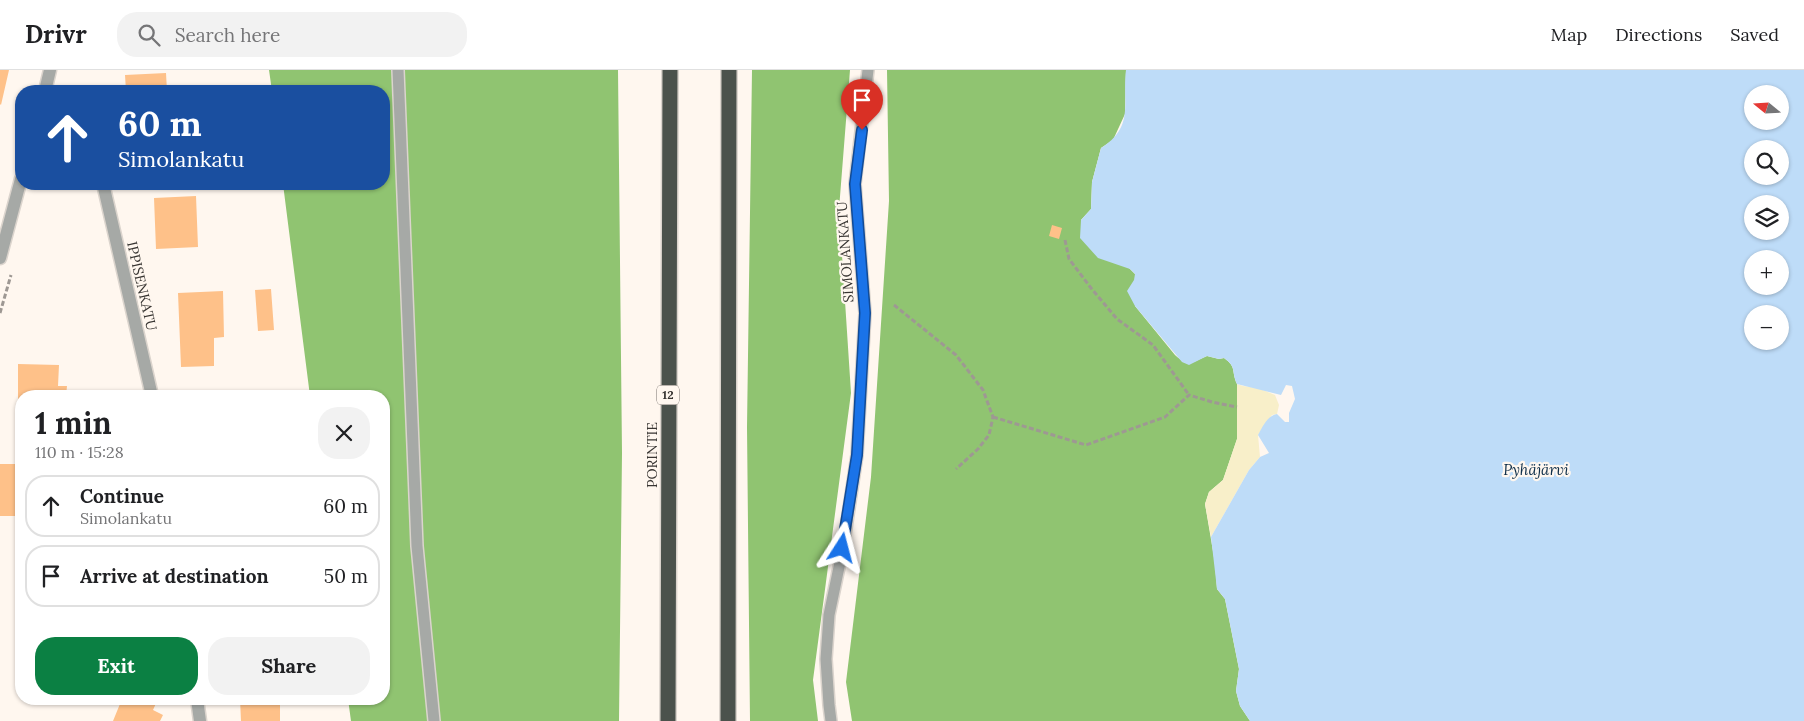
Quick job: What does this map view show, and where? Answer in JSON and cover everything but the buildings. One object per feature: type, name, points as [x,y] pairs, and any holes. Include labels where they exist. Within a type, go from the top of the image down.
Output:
[{"type":"highway","name":"PORINTIE","points":[[668,721],[670,70]]},
{"type":"highway","points":[[728,721],[729,70]]},
{"type":"street","points":[[46,85],[50,70]]},
{"type":"street","points":[[0,258],[18,190]]},
{"type":"street","name":"IPPISENKATU","points":[[104,190],[151,390]]},
{"type":"street","points":[[198,705],[200,721]]},
{"type":"lane","points":[[398,70],[417,546],[434,721]]},
{"type":"lane","name":"SIMOLANKATU","points":[[832,721],[828,705],[826,659],[829,615],[857,455],[865,313],[855,184],[868,70]]},
{"type":"path","points":[[1064,240],[1069,259],[1091,288],[1117,319],[1153,345],[1189,395],[1237,407]]},
{"type":"path","points":[[894,305],[956,355],[983,390],[993,417],[989,435],[978,449],[956,469]]},
{"type":"path","points":[[993,417],[1086,445],[1165,417],[1189,395]]},
{"type":"green space","points":[[269,70],[618,70],[622,453],[619,721],[351,721],[349,705],[390,705],[390,390],[309,390],[284,190],[390,190],[390,85],[271,85]]},
{"type":"green space","points":[[752,70],[850,70],[839,209],[851,393],[813,680],[818,721],[750,721],[747,427]]},
{"type":"green space","points":[[887,70],[1126,70],[1125,114],[1113,140],[1101,148],[1092,182],[1091,209],[1081,220],[1135,274],[1135,306],[1175,355],[1187,363],[1207,356],[1219,359],[1224,358],[1231,364],[1237,384],[1237,439],[1223,480],[1209,492],[1205,504],[1215,563],[1217,589],[1225,599],[1239,669],[1236,691],[1240,706],[1250,721],[852,721],[846,682],[871,477],[889,201]]},
{"type":"sand","points":[[1237,384],[1258,388],[1275,395],[1279,405],[1277,414],[1272,415],[1258,435],[1260,457],[1249,470],[1211,537],[1205,504],[1209,492],[1223,480],[1237,439]]},
{"type":"water","name":"Pyhäjärvi","points":[[1126,70],[1804,70],[1804,721],[1250,721],[1240,706],[1236,691],[1239,669],[1225,599],[1217,589],[1211,537],[1249,470],[1260,457],[1269,453],[1258,435],[1264,425],[1268,419],[1277,414],[1285,422],[1289,422],[1289,413],[1295,399],[1292,386],[1286,385],[1281,395],[1237,384],[1231,364],[1224,358],[1219,359],[1207,356],[1189,365],[1182,362],[1135,306],[1127,291],[1134,280],[1135,274],[1130,269],[1098,258],[1080,238],[1081,220],[1091,209],[1092,182],[1101,148],[1119,132],[1125,114]]},
{"type":"route","points":[[842,548],[857,455],[865,313],[855,184],[862,130]]}]
